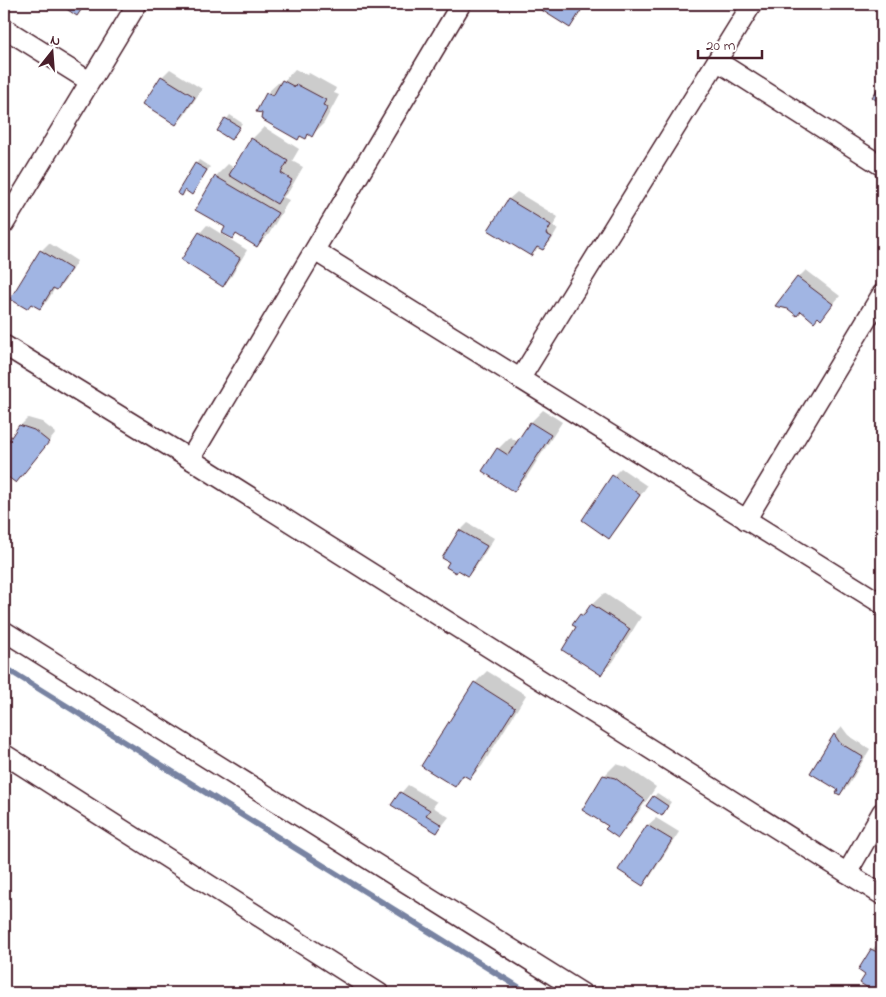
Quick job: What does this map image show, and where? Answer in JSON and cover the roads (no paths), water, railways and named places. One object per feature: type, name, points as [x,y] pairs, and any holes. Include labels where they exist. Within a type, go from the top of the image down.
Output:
[{"type":"street","points":[[4,224],[138,4]]},
{"type":"street","points":[[190,459],[461,4]]},
{"type":"street","points":[[520,379],[752,4]]},
{"type":"street","points":[[4,28],[90,81]]},
{"type":"street","points":[[717,61],[882,166]]},
{"type":"street","points":[[315,251],[882,604]]},
{"type":"street","points":[[746,520],[882,294]]},
{"type":"street","points":[[4,344],[882,895]]},
{"type":"street","points":[[4,631],[582,993]]},
{"type":"street","points":[[4,754],[380,993]]},
{"type":"street","points":[[847,873],[882,812]]},
{"type":"waterway","points":[[4,667],[528,993]]}]
